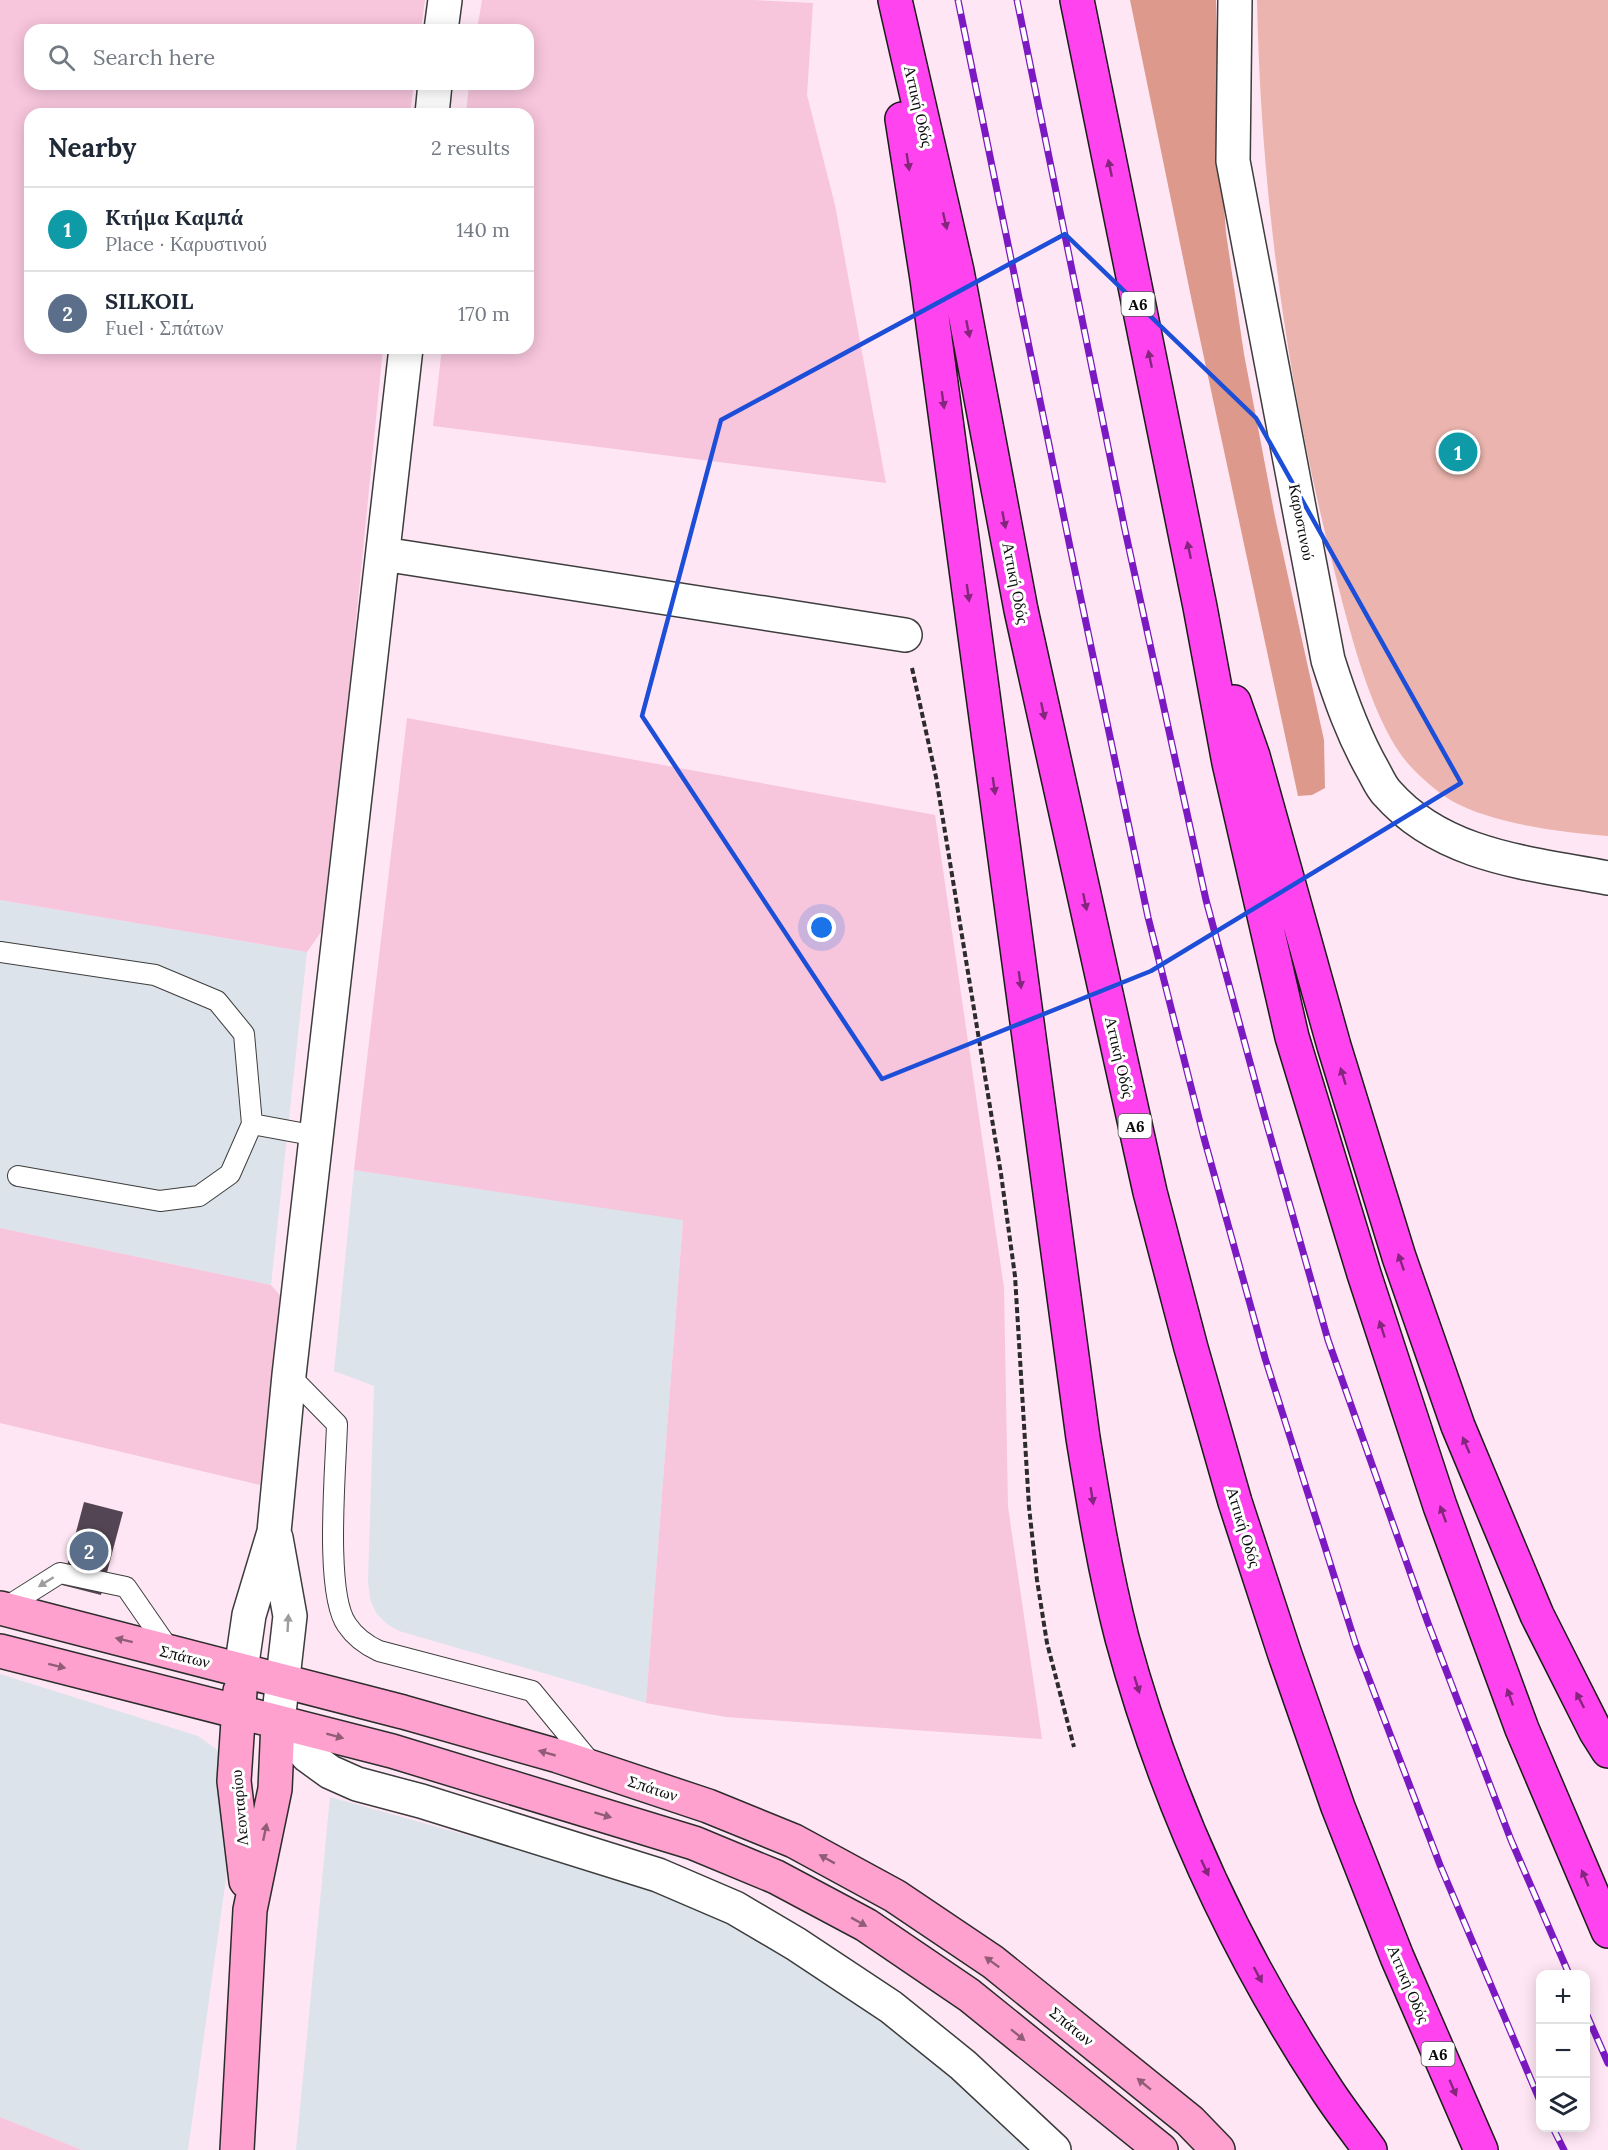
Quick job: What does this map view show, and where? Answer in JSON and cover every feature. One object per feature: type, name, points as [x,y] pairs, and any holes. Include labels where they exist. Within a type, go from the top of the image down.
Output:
[{"type":"highway","points":[[884,0],[927,279],[1078,1402],[1099,1538],[1122,1638],[1152,1735],[1188,1831],[1231,1924],[1285,2023],[1325,2088],[1370,2150]]},
{"type":"highway","name":"Αττική Οδός","points":[[895,0],[957,271],[1026,633],[1148,1180],[1191,1348],[1235,1502],[1281,1644],[1338,1807],[1397,1957],[1481,2150]]},
{"type":"highway","name":"Α6","points":[[1077,0],[1200,607],[1229,763],[1292,1038],[1364,1274],[1440,1506],[1518,1718],[1608,1931]]},
{"type":"highway","points":[[1200,607],[1253,756],[1334,1046],[1399,1257],[1458,1426],[1537,1615],[1596,1732],[1608,1751]]},
{"type":"main road","name":"Σπάτων","points":[[1,1608],[403,1712],[547,1753],[708,1806],[794,1840],[895,1896],[993,1962],[1190,2121],[1218,2150]]},
{"type":"main road","points":[[0,1652],[392,1751],[694,1843],[776,1877],[866,1925],[969,1995],[1161,2150]]},
{"type":"main road","name":"Λεονταρίου","points":[[242,1670],[234,1781],[249,1910]]},
{"type":"main road","name":"Λεονταρίου","points":[[237,2150],[249,1910],[275,1789],[278,1722]]},
{"type":"street","points":[[442,24],[445,0]]},
{"type":"street","name":"Καρυστινού","points":[[1235,0],[1233,161],[1328,660],[1344,711],[1363,753],[1386,792],[1421,825],[1451,842],[1503,858],[1608,878]]},
{"type":"street","points":[[433,108],[434,90]]},
{"type":"street","points":[[242,1670],[249,1615],[274,1532],[289,1375],[405,354]]},
{"type":"street","points":[[383,554],[905,635]]},
{"type":"street","points":[[274,1532],[290,1616],[278,1722],[308,1756],[330,1772],[357,1784],[432,1804],[658,1875],[735,1908],[796,1944],[891,2007],[963,2065],[1054,2150]]},
{"type":"lane","points":[[0,952],[155,975],[217,1001],[244,1035],[252,1124],[230,1174],[199,1196],[160,1201],[18,1176]]},
{"type":"lane","points":[[252,1124],[317,1136]]},
{"type":"lane","points":[[289,1375],[337,1424],[333,1566],[337,1603],[346,1624],[363,1643],[379,1651],[532,1691],[595,1769]]},
{"type":"lane","points":[[1,1608],[60,1573],[126,1587],[171,1652]]},
{"type":"path","points":[[905,635],[936,777],[1001,1174],[1015,1276],[1029,1507],[1036,1580],[1047,1643],[1074,1747]]},
{"type":"highlighted area","points":[[1065,234],[1256,418],[1461,783],[1151,971],[882,1079],[642,716],[721,420]]},
{"type":"shaded area","points":[[0,0],[425,0],[422,24],[24,24],[24,90],[413,90],[411,108],[24,108],[24,354],[382,354],[326,925],[307,952],[0,900]]},
{"type":"shaded area","points":[[482,0],[752,0],[813,3],[807,95],[835,205],[886,483],[433,426],[441,354],[534,354],[534,108],[467,108],[468,90],[534,90],[534,24],[478,24]]},
{"type":"shaded area","points":[[1130,0],[1216,0],[1219,137],[1226,233],[1244,354],[1275,517],[1324,740],[1325,788],[1312,795],[1298,796]]},
{"type":"shaded area","points":[[1257,0],[1608,0],[1608,836],[1528,826],[1487,816],[1452,801],[1413,769],[1400,753],[1377,710],[1359,661],[1340,593],[1322,520],[1292,373],[1264,150]]},
{"type":"shaded area","points":[[407,718],[935,815],[1004,1288],[1008,1507],[1042,1739],[726,1717],[646,1703],[683,1220],[354,1170]]},
{"type":"shaded area","points":[[0,900],[307,952],[271,1285],[0,1228]]},
{"type":"shaded area","points":[[354,1170],[683,1219],[646,1703],[399,1631],[387,1624],[376,1613],[370,1599],[368,1581],[374,1386],[334,1371]]},
{"type":"shaded area","points":[[0,1228],[271,1285],[286,1302],[260,1485],[0,1423]]},
{"type":"shaded area","points":[[0,1674],[198,1736],[223,1754],[230,1850],[188,2150],[82,2150],[0,2117]]},
{"type":"shaded area","points":[[330,1797],[659,1889],[751,1926],[941,2060],[1030,2150],[296,2150]]},
{"type":"shaded area","points":[[0,2117],[82,2150],[0,2150]]},
{"type":"building","points":[[84,1502],[123,1512],[101,1595],[62,1585]]},
{"type":"railway","points":[[958,0],[1148,917],[1204,1138],[1265,1358],[1356,1645],[1440,1865],[1536,2092]]},
{"type":"railway","points":[[1017,0],[1125,530],[1206,900],[1264,1114],[1328,1340],[1428,1623],[1511,1840],[1567,1970]]},
{"type":"railway","points":[[1590,2022],[1608,2063]]},
{"type":"railway","points":[[1555,2132],[1564,2150]]},
{"type":"place","name":"Kτήμα Καμπά","points":[[1458,452]]},
{"type":"place","name":"SILKOIL","points":[[89,1551]]}]
